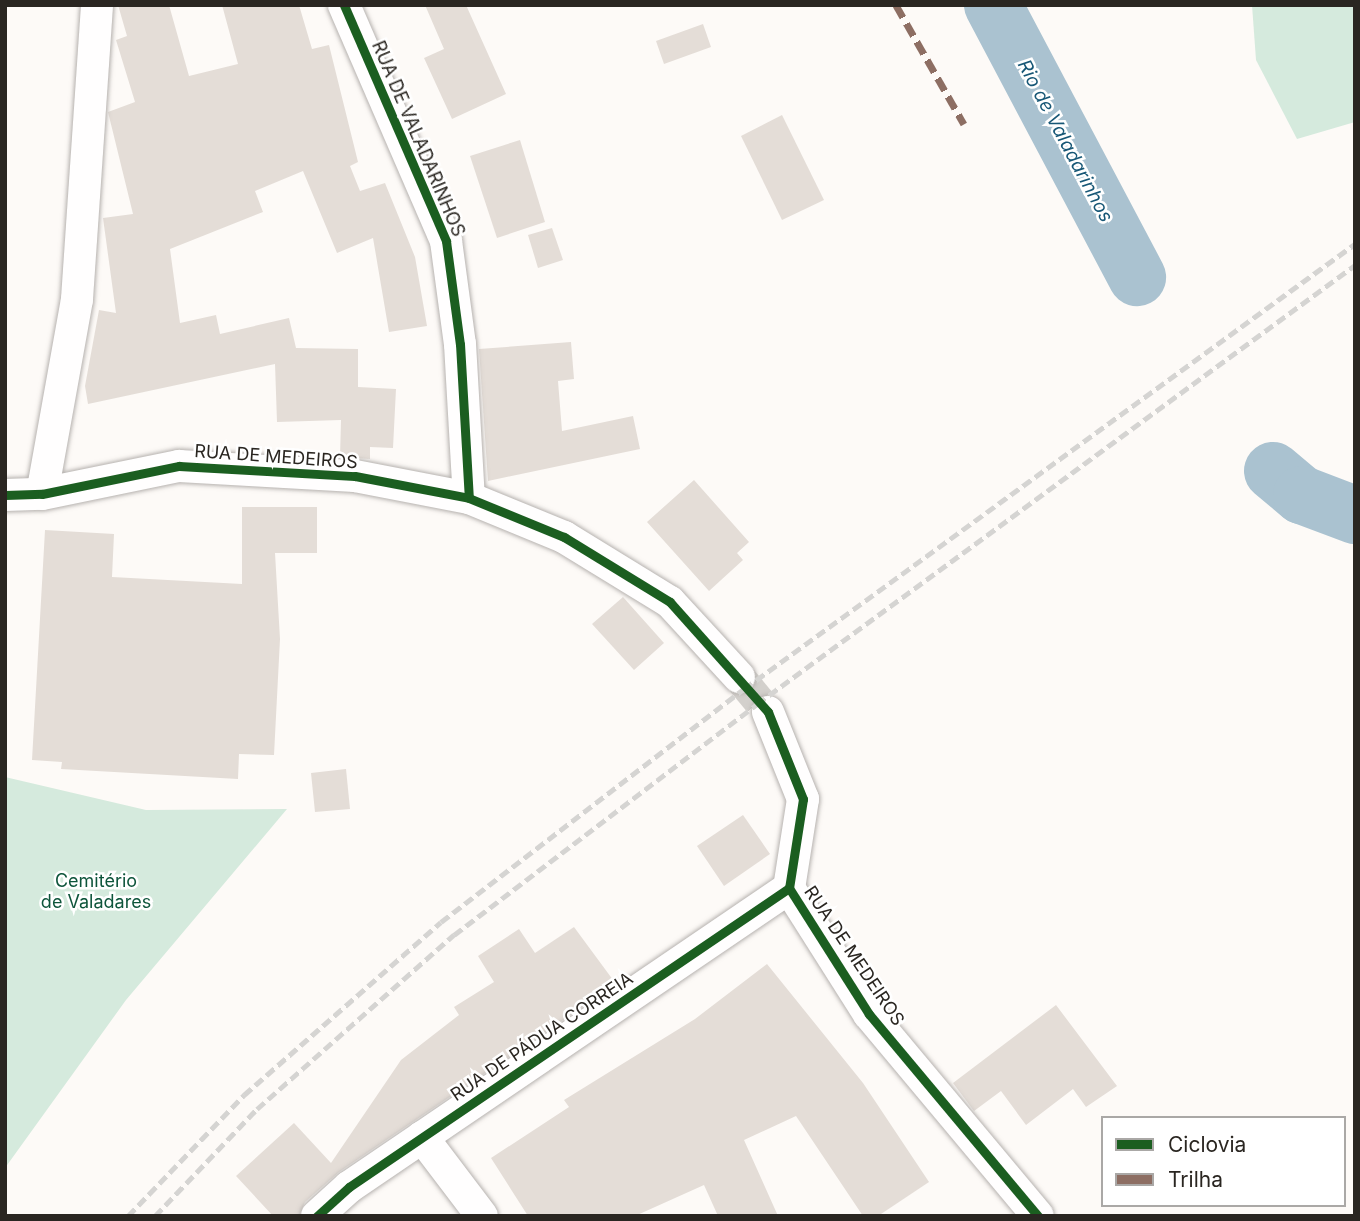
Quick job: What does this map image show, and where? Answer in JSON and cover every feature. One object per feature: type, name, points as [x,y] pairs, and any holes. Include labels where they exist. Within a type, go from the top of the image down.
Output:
[{"type":"street","points":[[42,494],[77,299],[97,5]]},
{"type":"street","name":"RUA DE VALADARINHOS","points":[[344,5],[446,241],[460,344],[468,498]]},
{"type":"street","name":"RUA DE MEDEIROS","points":[[5,495],[42,494],[179,466],[355,477],[468,498],[564,537],[670,602],[739,677]]},
{"type":"street","name":"RUA DE MEDEIROS","points":[[768,712],[803,799],[789,888],[869,1014],[1038,1216]]},
{"type":"street","name":"RUA DE PÁDUA CORREIA","points":[[317,1216],[422,1137],[789,888]]},
{"type":"street","points":[[422,1137],[482,1216]]},
{"type":"green space","points":[[1252,5],[1355,5],[1355,122],[1297,139],[1256,60]]},
{"type":"green space","name":"Cemitério de Valadares","points":[[5,777],[146,810],[287,809],[126,1000],[5,1168]]},
{"type":"building","points":[[118,5],[169,5],[189,76],[238,64],[222,5],[299,5],[312,49],[329,45],[358,162],[350,166],[360,191],[385,183],[415,257],[427,326],[389,332],[373,238],[337,253],[303,171],[255,191],[263,212],[170,249],[180,323],[216,315],[220,334],[289,318],[296,348],[358,349],[358,387],[396,389],[393,448],[370,447],[370,459],[340,457],[341,420],[277,422],[275,364],[88,404],[85,386],[99,310],[116,313],[103,218],[133,214],[108,112],[135,102],[116,40],[127,36]]},
{"type":"building","points":[[425,5],[466,5],[506,94],[452,119],[424,58],[444,49]]},
{"type":"building","points":[[703,24],[711,47],[664,64],[656,41]]},
{"type":"building","points":[[782,115],[824,200],[782,220],[741,136]]},
{"type":"building","points":[[520,140],[545,222],[497,238],[470,156]]},
{"type":"building","points":[[552,228],[563,260],[538,268],[528,235]]},
{"type":"building","points":[[571,342],[574,379],[558,381],[562,431],[633,416],[640,449],[488,481],[479,349]]},
{"type":"building","points":[[694,480],[749,542],[737,553],[743,560],[709,591],[647,522]]},
{"type":"building","points":[[242,507],[317,507],[317,553],[275,553],[280,639],[274,755],[239,754],[238,779],[61,769],[62,762],[32,760],[45,530],[114,534],[112,577],[242,584]]},
{"type":"building","points":[[623,597],[664,643],[634,670],[592,624]]},
{"type":"building","points":[[346,769],[350,809],[315,812],[311,773]]},
{"type":"building","points":[[743,815],[770,854],[724,886],[697,846]]},
{"type":"building","points":[[574,927],[616,984],[339,1172],[305,1202],[299,1216],[273,1216],[236,1176],[294,1123],[331,1163],[401,1060],[459,1015],[454,1007],[494,982],[478,956],[519,929],[535,953]]},
{"type":"building","points":[[767,964],[863,1083],[929,1182],[878,1216],[863,1216],[796,1116],[744,1140],[778,1216],[718,1216],[704,1185],[635,1216],[528,1216],[491,1158],[569,1107],[564,1100],[695,1019]]},
{"type":"building","points":[[1056,1005],[1117,1086],[1086,1107],[1073,1089],[1026,1125],[1001,1091],[974,1111],[953,1083]]},
{"type":"waterway","name":"Rio de Valadarinhos","points":[[993,5],[1137,277]]},
{"type":"waterway","name":"Rio de Valadarinhos","points":[[1273,471],[1302,495],[1355,515]]},
{"type":"tunnel","points":[[739,677],[768,712]]},
{"type":"railway","points":[[128,1216],[244,1095],[441,922],[744,689],[1355,244]]},
{"type":"railway","points":[[155,1216],[257,1109],[454,935],[757,704],[1355,265]]},
{"type":"marked path","points":[[896,5],[964,124]]},
{"type":"cycle path","points":[[344,5],[446,241],[460,344],[469,498]]},
{"type":"cycle path","points":[[5,495],[42,494],[179,466],[355,476],[469,498],[564,537],[670,602],[768,712],[803,799],[789,888],[869,1014],[1038,1216]]},
{"type":"cycle path","points":[[317,1216],[349,1187],[789,888]]}]
